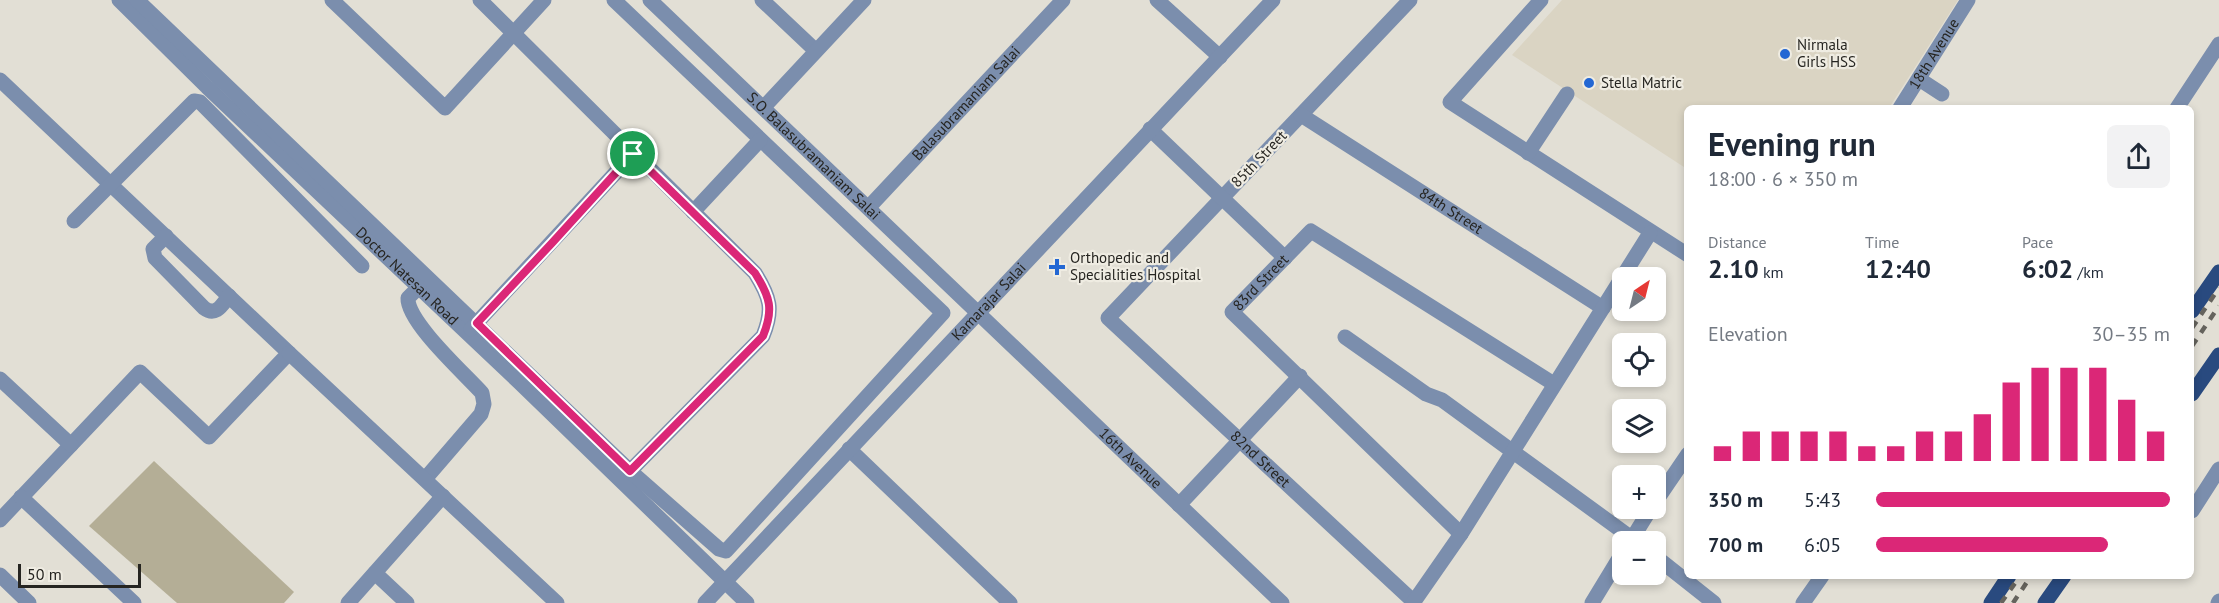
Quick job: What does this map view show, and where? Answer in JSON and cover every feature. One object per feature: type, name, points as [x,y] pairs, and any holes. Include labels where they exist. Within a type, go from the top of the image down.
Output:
[{"type":"main road","points":[[2194,308],[2219,272]]},
{"type":"main road","points":[[2194,391],[2219,355]]},
{"type":"main road","points":[[1991,603],[2007,579]]},
{"type":"main road","points":[[2045,603],[2062,579]]},
{"type":"street","name":"Doctor Natesan Road","points":[[120,0],[207,87],[419,287],[472,328],[747,603]]},
{"type":"street","points":[[136,0],[472,328],[630,471],[719,549],[726,551],[943,313],[614,0]]},
{"type":"street","points":[[332,0],[445,108],[544,0]]},
{"type":"street","points":[[480,0],[755,273],[769,298],[769,321],[763,336],[630,471]]},
{"type":"street","name":"S.O. Balasubramaniam Salai","points":[[650,0],[869,207],[978,314]]},
{"type":"street","points":[[762,0],[815,50]]},
{"type":"street","points":[[764,107],[862,0]]},
{"type":"street","name":"Balasubramaniam Salai","points":[[869,207],[1063,0]]},
{"type":"street","points":[[1157,0],[1220,57]]},
{"type":"street","name":"Kamarajar Salai","points":[[705,603],[1273,0]]},
{"type":"street","points":[[1541,0],[1450,102],[1684,253]]},
{"type":"street","name":"18th Avenue","points":[[1902,105],[1968,0]]},
{"type":"street","name":"85th Street","points":[[1108,318],[1301,115],[1404,2]]},
{"type":"street","points":[[2179,105],[2219,44]]},
{"type":"street","points":[[1918,79],[1942,93]]},
{"type":"street","points":[[0,80],[557,603]]},
{"type":"street","points":[[1528,153],[1567,94]]},
{"type":"street","points":[[74,221],[191,102],[200,102],[362,266]]},
{"type":"street","name":"84th Street","points":[[1301,115],[1603,308]]},
{"type":"street","points":[[1150,129],[1285,258]]},
{"type":"street","points":[[693,212],[760,140]]},
{"type":"street","points":[[472,328],[633,154]]},
{"type":"street","name":"83rd Street","points":[[1461,534],[1232,312],[1311,231],[1554,384]]},
{"type":"street","points":[[1413,602],[1461,534],[1650,232]]},
{"type":"street","points":[[166,236],[153,249],[155,258],[204,308],[209,312],[214,312],[229,296]]},
{"type":"street","points":[[419,287],[408,298],[418,324],[482,393],[484,404],[481,414],[424,479]]},
{"type":"street","name":"16th Avenue","points":[[978,314],[1282,603]]},
{"type":"street","name":"82nd Street","points":[[1108,318],[1413,602]]},
{"type":"street","points":[[1345,337],[1426,393],[1442,400],[1621,531]]},
{"type":"street","points":[[0,519],[140,372],[209,437],[289,353]]},
{"type":"street","points":[[2194,402],[2219,366]]},
{"type":"street","points":[[1179,505],[1299,376]]},
{"type":"street","points":[[0,379],[71,445]]},
{"type":"street","points":[[849,449],[1010,603]]},
{"type":"street","points":[[1666,486],[1684,460]]},
{"type":"street","points":[[2194,508],[2219,469]]},
{"type":"street","points":[[348,603],[443,496]]},
{"type":"street","points":[[21,497],[134,603]]},
{"type":"street","points":[[1666,565],[1714,603]]},
{"type":"street","points":[[1592,603],[1612,570]]},
{"type":"street","points":[[375,573],[407,603]]},
{"type":"street","points":[[0,575],[29,603]]},
{"type":"street","points":[[1803,603],[1820,579]]},
{"type":"shaded area","name":"Nirmala Girls HSS","points":[[1562,0],[1958,0],[1891,105],[1684,105],[1684,167],[1512,55]]},
{"type":"shaded area","points":[[154,461],[294,592],[284,603],[177,603],[89,526]]},
{"type":"railway","points":[[2194,325],[2219,288]]},
{"type":"railway","points":[[2194,343],[2219,306]]},
{"type":"railway","points":[[2001,603],[2018,579]]},
{"type":"railway","points":[[2013,603],[2029,579]]},
{"type":"place","name":"Nirmala Girls HSS","points":[[1785,54]]},
{"type":"place","name":"Stella Matric","points":[[1589,83]]},
{"type":"place","name":"Orthopedic and Specialities Hospital","points":[[1057,267]]},
{"type":"route","points":[[633,154],[755,273],[769,298],[769,321],[763,336],[630,471],[477,323],[633,154]]}]
